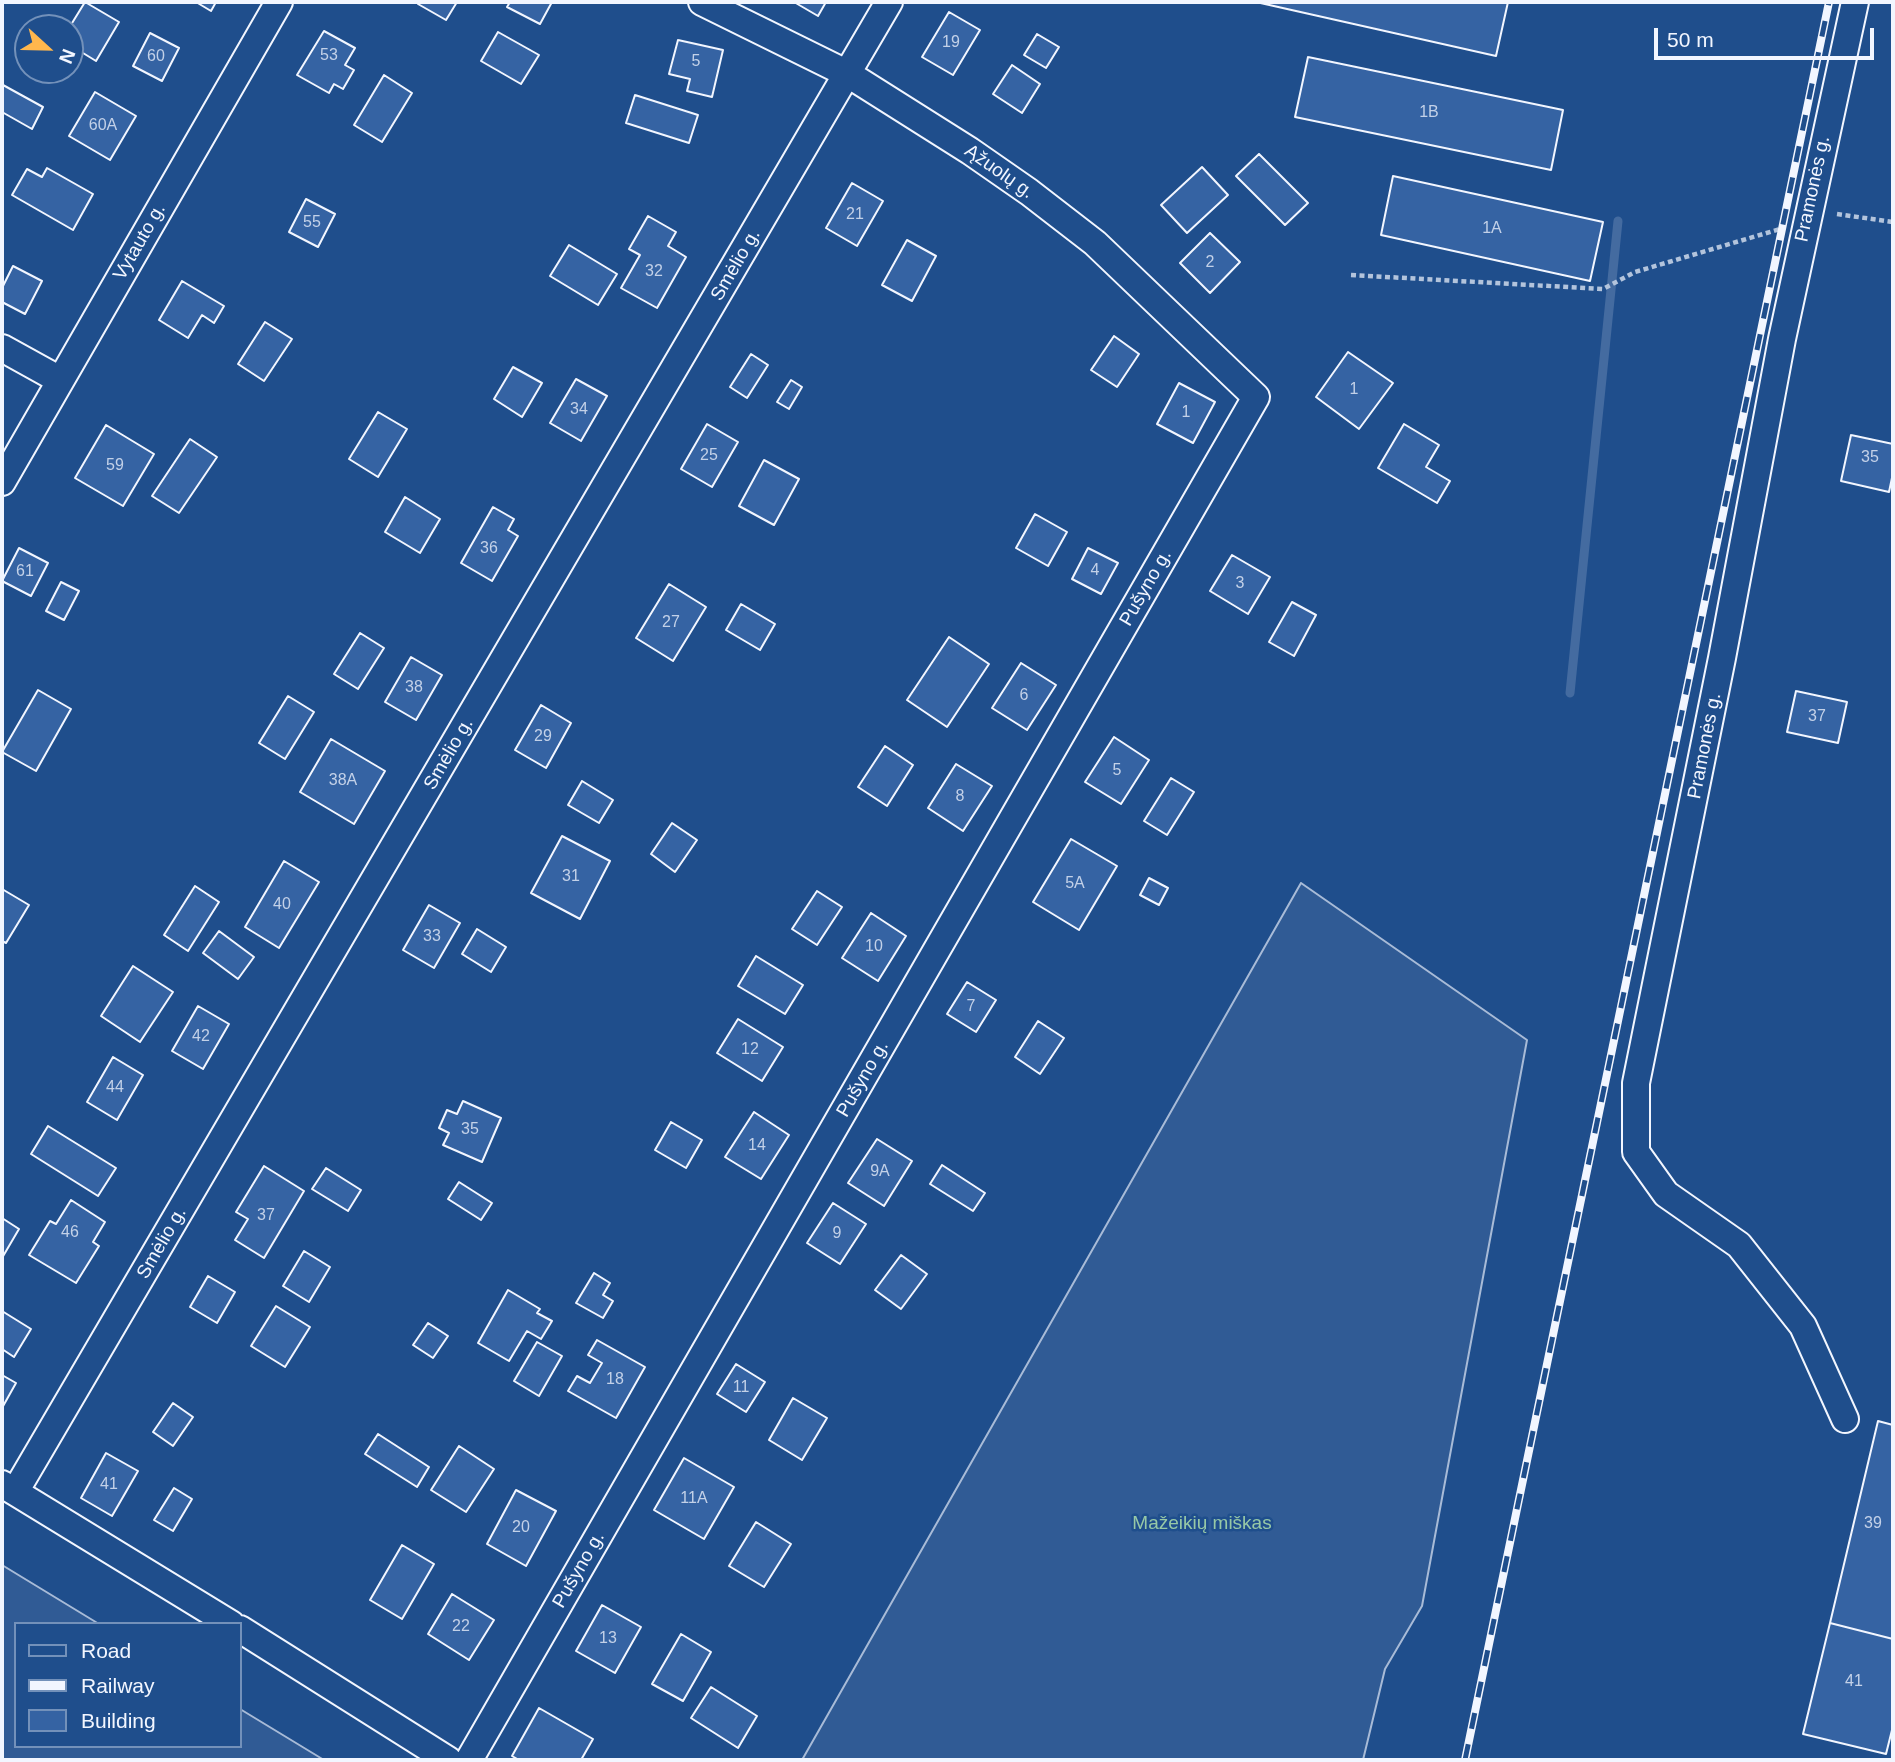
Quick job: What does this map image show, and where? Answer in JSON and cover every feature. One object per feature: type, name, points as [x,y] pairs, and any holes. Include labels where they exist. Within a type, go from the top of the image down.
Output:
[{"type":"street","name":"Vytauto g.","points":[[2,482],[279,2]]},
{"type":"street","name":"Ąžuolų g.","points":[[702,2],[848,74],[970,151],[1095,243],[1256,397]]},
{"type":"street","name":"Smėlio g.","points":[[8,1488],[889,2]]},
{"type":"street","name":"Pramonės g.","points":[[1845,1419],[1803,1326],[1739,1245],[1667,1194],[1636,1152],[1636,1083],[1676,891],[1782,339],[1855,2]]},
{"type":"street","points":[[2,348],[60,380]]},
{"type":"street","name":"Pušyno g.","points":[[469,1760],[1256,397]]},
{"type":"street","points":[[8,1488],[228,1622]]},
{"type":"street","points":[[242,1630],[448,1760]]},
{"type":"path","points":[[1351,275],[1603,289],[1635,272],[1807,220],[1820,212],[1893,222]]},
{"type":"shaded area","name":"Mažeikių miškas","points":[[1301,883],[1527,1040],[1422,1606],[1385,1669],[1363,1760],[802,1760]]},
{"type":"shaded area","points":[[2,1565],[96,1622],[14,1622],[14,1748],[242,1748],[242,1710],[324,1760],[2,1760]]},
{"type":"building","points":[[85,2],[119,22],[96,61],[84,54],[84,14],[78,14]]},
{"type":"building","points":[[196,2],[216,2],[211,11]]},
{"type":"building","points":[[457,2],[446,20],[418,4]]},
{"type":"building","points":[[510,2],[552,2],[540,24],[507,7]]},
{"type":"building","points":[[794,2],[826,2],[818,16]]},
{"type":"building","points":[[1256,2],[1508,2],[1496,56]]},
{"type":"building","points":[[949,12],[980,30],[953,75],[922,57]]},
{"type":"building","points":[[324,31],[355,48],[345,65],[354,70],[343,89],[334,84],[329,93],[297,75]]},
{"type":"building","points":[[498,32],[539,55],[521,84],[481,61]]},
{"type":"building","points":[[150,33],[179,48],[162,81],[133,66]]},
{"type":"building","points":[[1037,34],[1059,47],[1046,68],[1024,55]]},
{"type":"building","points":[[678,40],[723,50],[712,97],[687,91],[690,79],[669,74]]},
{"type":"building","points":[[1308,57],[1563,110],[1551,170],[1295,117]]},
{"type":"building","points":[[1012,65],[1040,84],[1022,113],[993,94]]},
{"type":"building","points":[[384,75],[412,93],[382,142],[354,125]]},
{"type":"building","points":[[3,85],[43,107],[32,129],[2,112]]},
{"type":"building","points":[[95,92],[136,116],[110,160],[69,136]]},
{"type":"building","points":[[635,95],[698,115],[689,143],[626,123]]},
{"type":"building","points":[[1259,154],[1308,203],[1285,225],[1236,176]]},
{"type":"building","points":[[1202,167],[1228,195],[1187,233],[1161,205]]},
{"type":"building","points":[[47,168],[93,194],[73,230],[12,195],[27,169],[42,177]]},
{"type":"building","points":[[1393,176],[1603,222],[1590,281],[1381,235]]},
{"type":"building","points":[[852,183],[883,201],[857,246],[826,228]]},
{"type":"building","points":[[306,199],[335,214],[318,247],[289,232]]},
{"type":"building","points":[[648,216],[676,232],[668,246],[686,257],[657,308],[621,288],[640,255],[629,249]]},
{"type":"building","points":[[1210,233],[1240,262],[1210,293],[1180,263]]},
{"type":"building","points":[[907,240],[936,256],[912,301],[882,285]]},
{"type":"building","points":[[569,245],[617,274],[598,305],[550,276]]},
{"type":"building","points":[[13,266],[42,281],[25,314],[2,302],[2,288]]},
{"type":"building","points":[[182,281],[224,306],[214,323],[202,315],[188,338],[159,320]]},
{"type":"building","points":[[265,322],[292,339],[264,381],[238,364]]},
{"type":"building","points":[[1114,336],[1139,354],[1117,387],[1091,370]]},
{"type":"building","points":[[1348,352],[1393,383],[1359,429],[1316,397]]},
{"type":"building","points":[[751,354],[768,365],[747,398],[730,387]]},
{"type":"building","points":[[513,367],[542,383],[522,417],[494,399]]},
{"type":"building","points":[[576,379],[607,396],[581,441],[550,423]]},
{"type":"building","points":[[791,380],[802,387],[789,409],[777,402]]},
{"type":"building","points":[[1179,383],[1215,402],[1193,443],[1157,424]]},
{"type":"building","points":[[378,412],[407,429],[378,477],[349,459]]},
{"type":"building","points":[[707,424],[738,442],[712,487],[681,469]]},
{"type":"building","points":[[1404,424],[1439,445],[1426,467],[1450,481],[1437,503],[1378,468]]},
{"type":"building","points":[[106,425],[154,454],[123,506],[75,478]]},
{"type":"building","points":[[1851,435],[1893,444],[1893,473],[1889,492],[1841,481]]},
{"type":"building","points":[[190,439],[217,457],[179,513],[152,496]]},
{"type":"building","points":[[764,460],[799,479],[774,525],[739,506]]},
{"type":"building","points":[[405,497],[440,519],[420,553],[385,532]]},
{"type":"building","points":[[493,507],[514,519],[508,530],[518,536],[492,581],[461,563]]},
{"type":"building","points":[[1035,514],[1067,532],[1048,566],[1016,548]]},
{"type":"building","points":[[19,548],[48,563],[31,596],[2,581]]},
{"type":"building","points":[[1088,548],[1118,563],[1101,594],[1072,579]]},
{"type":"building","points":[[1232,555],[1270,577],[1248,614],[1210,591]]},
{"type":"building","points":[[61,582],[79,591],[64,620],[46,611]]},
{"type":"building","points":[[669,584],[706,607],[673,661],[636,638]]},
{"type":"building","points":[[1292,602],[1316,615],[1294,656],[1269,642]]},
{"type":"building","points":[[741,604],[775,624],[760,650],[726,630]]},
{"type":"building","points":[[360,633],[384,648],[358,689],[334,674]]},
{"type":"building","points":[[949,637],[989,664],[947,727],[907,700]]},
{"type":"building","points":[[411,657],[442,675],[416,720],[385,702]]},
{"type":"building","points":[[1021,663],[1056,685],[1027,730],[992,708]]},
{"type":"building","points":[[38,690],[71,709],[36,771],[2,752]]},
{"type":"building","points":[[1796,691],[1847,702],[1838,743],[1787,732]]},
{"type":"building","points":[[288,696],[314,712],[285,759],[259,743]]},
{"type":"building","points":[[541,705],[571,723],[546,768],[515,750]]},
{"type":"building","points":[[1114,737],[1149,760],[1121,804],[1085,782]]},
{"type":"building","points":[[331,739],[385,771],[354,824],[300,792]]},
{"type":"building","points":[[885,746],[913,765],[887,806],[858,787]]},
{"type":"building","points":[[956,764],[992,786],[963,831],[928,808]]},
{"type":"building","points":[[1171,778],[1194,792],[1167,835],[1144,821]]},
{"type":"building","points":[[582,781],[613,800],[599,823],[568,805]]},
{"type":"building","points":[[672,823],[697,840],[675,872],[651,854]]},
{"type":"building","points":[[562,836],[610,861],[580,919],[531,893]]},
{"type":"building","points":[[1071,839],[1117,866],[1079,930],[1033,902]]},
{"type":"building","points":[[284,861],[319,882],[279,948],[245,927]]},
{"type":"building","points":[[1149,878],[1168,888],[1159,905],[1140,895]]},
{"type":"building","points":[[195,886],[219,902],[188,951],[164,935]]},
{"type":"building","points":[[2,889],[29,905],[6,943],[2,941]]},
{"type":"building","points":[[817,891],[842,907],[817,945],[792,929]]},
{"type":"building","points":[[429,905],[460,923],[434,968],[403,950]]},
{"type":"building","points":[[871,913],[906,936],[878,981],[842,958]]},
{"type":"building","points":[[477,929],[506,947],[491,972],[462,954]]},
{"type":"building","points":[[219,931],[254,957],[238,979],[203,953]]},
{"type":"building","points":[[756,956],[803,985],[785,1014],[738,986]]},
{"type":"building","points":[[133,966],[173,992],[140,1042],[101,1016]]},
{"type":"building","points":[[967,982],[996,1000],[976,1032],[947,1014]]},
{"type":"building","points":[[198,1006],[229,1024],[203,1069],[172,1051]]},
{"type":"building","points":[[738,1019],[783,1047],[762,1081],[717,1053]]},
{"type":"building","points":[[1038,1021],[1064,1038],[1040,1074],[1015,1057]]},
{"type":"building","points":[[113,1057],[143,1075],[117,1120],[87,1102]]},
{"type":"building","points":[[463,1101],[501,1118],[482,1162],[443,1145],[449,1133],[439,1128],[447,1110],[457,1114]]},
{"type":"building","points":[[754,1112],[789,1135],[761,1179],[725,1157]]},
{"type":"building","points":[[671,1122],[702,1140],[686,1168],[655,1150]]},
{"type":"building","points":[[48,1126],[116,1168],[98,1196],[31,1154]]},
{"type":"building","points":[[877,1139],[912,1161],[884,1206],[848,1183]]},
{"type":"building","points":[[942,1165],[985,1193],[973,1211],[930,1184]]},
{"type":"building","points":[[264,1166],[304,1191],[264,1258],[235,1240],[248,1219],[236,1212]]},
{"type":"building","points":[[326,1168],[361,1190],[348,1211],[312,1189]]},
{"type":"building","points":[[459,1182],[492,1203],[481,1220],[448,1199]]},
{"type":"building","points":[[71,1200],[105,1222],[93,1242],[99,1246],[76,1283],[29,1255],[50,1221],[56,1224]]},
{"type":"building","points":[[833,1203],[866,1224],[840,1264],[807,1243]]},
{"type":"building","points":[[2,1218],[19,1229],[2,1258]]},
{"type":"building","points":[[304,1251],[330,1267],[309,1302],[283,1286]]},
{"type":"building","points":[[901,1255],[927,1274],[901,1309],[875,1290]]},
{"type":"building","points":[[594,1273],[610,1283],[603,1295],[613,1301],[603,1318],[576,1303]]},
{"type":"building","points":[[208,1276],[235,1292],[217,1323],[190,1307]]},
{"type":"building","points":[[508,1290],[540,1309],[537,1313],[552,1321],[541,1339],[527,1331],[509,1361],[478,1343]]},
{"type":"building","points":[[276,1306],[310,1327],[285,1367],[251,1346]]},
{"type":"building","points":[[2,1311],[31,1329],[14,1357],[2,1349]]},
{"type":"building","points":[[428,1323],[448,1336],[433,1358],[413,1345]]},
{"type":"building","points":[[597,1340],[645,1367],[616,1418],[568,1391],[577,1376],[590,1383],[602,1363],[588,1355]]},
{"type":"building","points":[[537,1342],[562,1356],[539,1396],[514,1381]]},
{"type":"building","points":[[736,1364],[765,1382],[746,1412],[717,1394]]},
{"type":"building","points":[[2,1375],[16,1383],[2,1408]]},
{"type":"building","points":[[793,1398],[827,1418],[802,1460],[769,1440]]},
{"type":"building","points":[[173,1403],[193,1417],[173,1446],[153,1432]]},
{"type":"building","points":[[1878,1421],[1893,1425],[1893,1639],[1830,1623]]},
{"type":"building","points":[[378,1434],[429,1467],[417,1487],[365,1454]]},
{"type":"building","points":[[459,1446],[494,1469],[466,1512],[431,1490]]},
{"type":"building","points":[[106,1453],[138,1471],[112,1516],[81,1498]]},
{"type":"building","points":[[684,1458],[734,1487],[704,1539],[654,1510]]},
{"type":"building","points":[[174,1488],[192,1499],[173,1531],[154,1520]]},
{"type":"building","points":[[516,1490],[556,1511],[526,1566],[487,1544]]},
{"type":"building","points":[[756,1522],[791,1544],[764,1587],[729,1566]]},
{"type":"building","points":[[402,1545],[434,1564],[402,1619],[370,1600]]},
{"type":"building","points":[[452,1594],[494,1620],[469,1660],[428,1634]]},
{"type":"building","points":[[602,1605],[641,1627],[615,1673],[576,1651]]},
{"type":"building","points":[[1830,1623],[1893,1639],[1893,1726],[1886,1754],[1803,1734]]},
{"type":"building","points":[[681,1634],[711,1652],[683,1701],[652,1684]]},
{"type":"building","points":[[711,1687],[757,1716],[738,1748],[691,1718]]},
{"type":"building","points":[[539,1708],[593,1739],[581,1760],[519,1760],[512,1756]]},
{"type":"waterway","points":[[1570,693],[1618,221]]},
{"type":"railway","points":[[1465,1760],[1829,2]]}]
